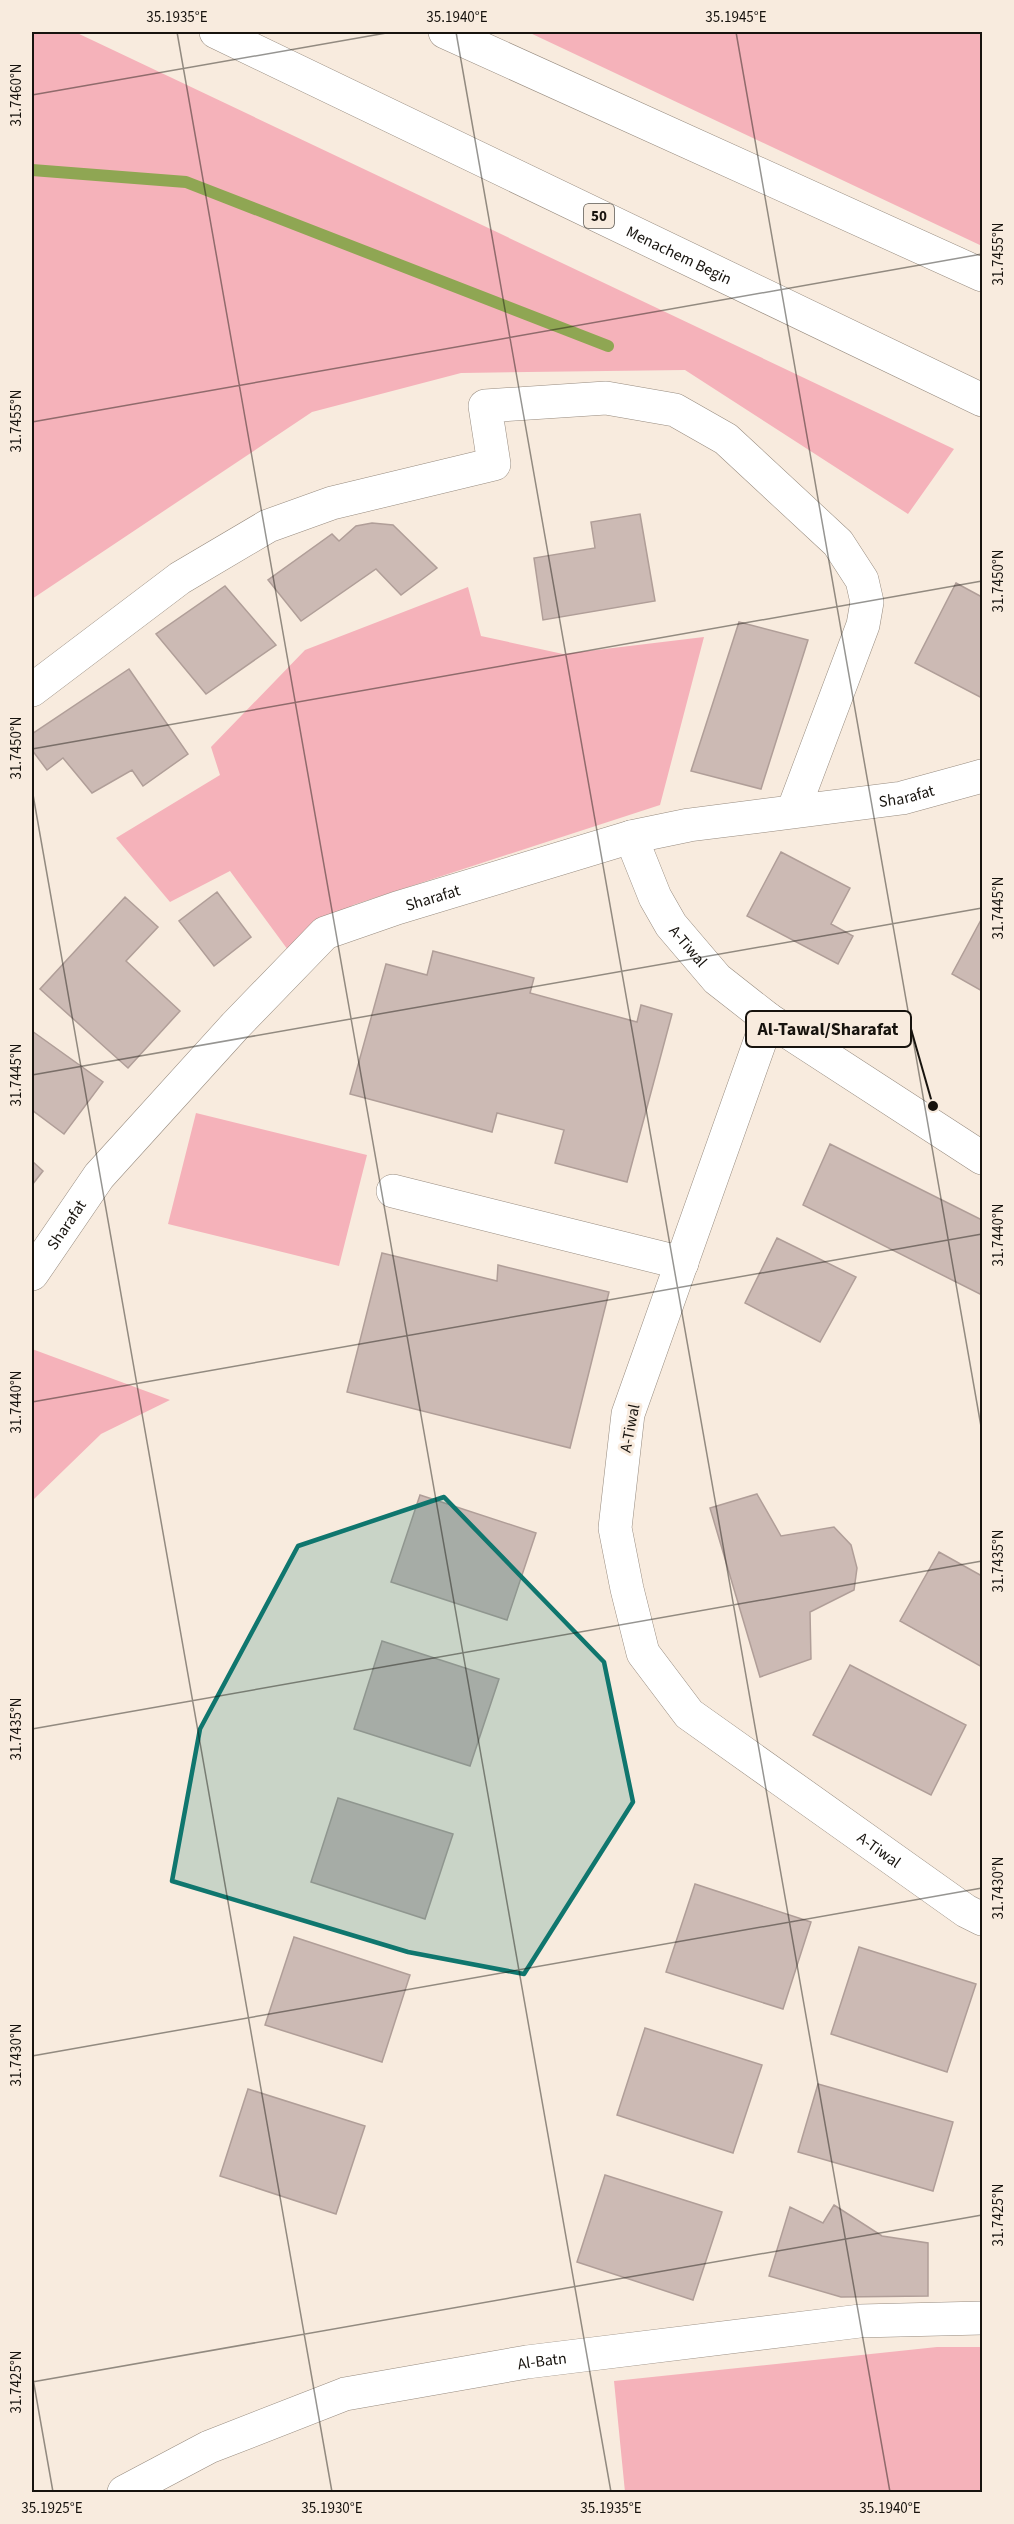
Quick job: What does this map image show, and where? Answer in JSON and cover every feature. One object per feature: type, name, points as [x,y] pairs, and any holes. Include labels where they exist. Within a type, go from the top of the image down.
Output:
[{"type":"main road","name":"Menachem Begin","points":[[216,32],[982,400]]},
{"type":"main road","points":[[445,32],[982,275]]},
{"type":"main road","points":[[32,690],[180,578],[268,526],[332,503],[494,464],[485,406],[606,398],[675,410],[726,439],[837,543],[862,580],[867,602],[862,625],[793,811]]},
{"type":"main road","name":"Sharafat","points":[[32,1274],[99,1176],[235,1026],[325,933],[397,908],[631,837],[689,825],[902,798],[982,776]]},
{"type":"main road","name":"A-Tiwal","points":[[631,837],[655,897],[671,925],[717,979],[768,1019],[628,1414],[615,1528],[643,1653],[689,1714],[863,1840],[966,1911],[982,1919]]},
{"type":"main road","points":[[768,1019],[982,1158]]},
{"type":"main road","points":[[393,1191],[682,1263]]},
{"type":"main road","name":"Al-Batn","points":[[124,2493],[209,2447],[345,2394],[527,2362],[860,2320],[982,2318]]},
{"type":"highlighted area","points":[[444,1497],[604,1662],[633,1802],[524,1974],[408,1952],[172,1881],[200,1729],[298,1546]]},
{"type":"shaded area","points":[[32,32],[75,32],[954,449],[908,514],[685,370],[461,373],[312,412],[32,599]]},
{"type":"shaded area","points":[[528,32],[982,32],[982,246]]},
{"type":"shaded area","points":[[468,587],[481,636],[563,654],[704,637],[660,805],[353,905],[288,950],[230,871],[170,902],[116,838],[220,775],[211,747],[305,650]]},
{"type":"shaded area","points":[[196,1113],[367,1155],[339,1266],[168,1224]]},
{"type":"shaded area","points":[[32,1349],[170,1400],[101,1434],[32,1501]]},
{"type":"shaded area","points":[[937,2347],[982,2347],[982,2492],[625,2492],[614,2381]]},
{"type":"building","points":[[640,514],[655,601],[543,620],[534,558],[595,548],[591,522]]},
{"type":"building","points":[[372,523],[393,525],[437,568],[401,595],[376,569],[301,621],[268,580],[332,534],[339,541],[356,526]]},
{"type":"building","points":[[956,583],[982,597],[982,698],[915,663]]},
{"type":"building","points":[[225,586],[276,645],[206,694],[156,634]]},
{"type":"building","points":[[739,622],[808,640],[761,789],[691,771]]},
{"type":"building","points":[[129,669],[188,754],[143,786],[132,770],[92,793],[63,758],[47,770],[32,750],[32,734]]},
{"type":"building","points":[[781,852],[850,888],[831,924],[853,936],[838,964],[747,916]]},
{"type":"building","points":[[217,892],[251,937],[214,966],[179,921]]},
{"type":"building","points":[[125,897],[158,927],[126,961],[180,1011],[128,1068],[40,989]]},
{"type":"building","points":[[982,918],[982,991],[952,974]]},
{"type":"building","points":[[433,951],[534,978],[530,993],[637,1022],[641,1005],[672,1014],[627,1182],[555,1163],[564,1130],[497,1113],[492,1132],[350,1094],[386,964],[427,975]]},
{"type":"building","points":[[32,1031],[103,1082],[64,1134],[32,1110]]},
{"type":"building","points":[[830,1144],[982,1220],[982,1295],[803,1205]]},
{"type":"building","points":[[32,1161],[43,1171],[32,1185]]},
{"type":"building","points":[[777,1238],[856,1277],[820,1342],[745,1303]]},
{"type":"building","points":[[382,1253],[497,1281],[498,1265],[609,1292],[570,1448],[347,1392]]},
{"type":"building","points":[[757,1494],[781,1536],[834,1527],[851,1545],[857,1568],[854,1590],[810,1612],[811,1659],[760,1677],[710,1508]]},
{"type":"building","points":[[420,1495],[536,1533],[507,1620],[391,1582]]},
{"type":"building","points":[[939,1552],[982,1576],[982,1667],[900,1621]]},
{"type":"building","points":[[382,1641],[499,1679],[470,1766],[354,1729]]},
{"type":"building","points":[[850,1665],[966,1725],[931,1795],[813,1735]]},
{"type":"building","points":[[338,1798],[453,1834],[425,1919],[311,1882]]},
{"type":"building","points":[[695,1884],[811,1922],[783,2009],[666,1972]]},
{"type":"building","points":[[294,1937],[410,1975],[382,2062],[265,2025]]},
{"type":"building","points":[[859,1947],[976,1984],[947,2072],[831,2034]]},
{"type":"building","points":[[645,2028],[762,2065],[733,2153],[617,2115]]},
{"type":"building","points":[[818,2084],[953,2122],[933,2191],[798,2152]]},
{"type":"building","points":[[248,2089],[365,2126],[336,2214],[220,2176]]},
{"type":"building","points":[[605,2175],[722,2212],[693,2300],[577,2262]]},
{"type":"building","points":[[834,2205],[882,2236],[928,2243],[928,2296],[841,2297],[769,2276],[790,2207],[823,2223]]},
{"type":"waterway","points":[[32,170],[186,182],[608,346]]},
{"type":"place","name":"Al-Tawal/Sharafat","points":[[933,1106]]}]
